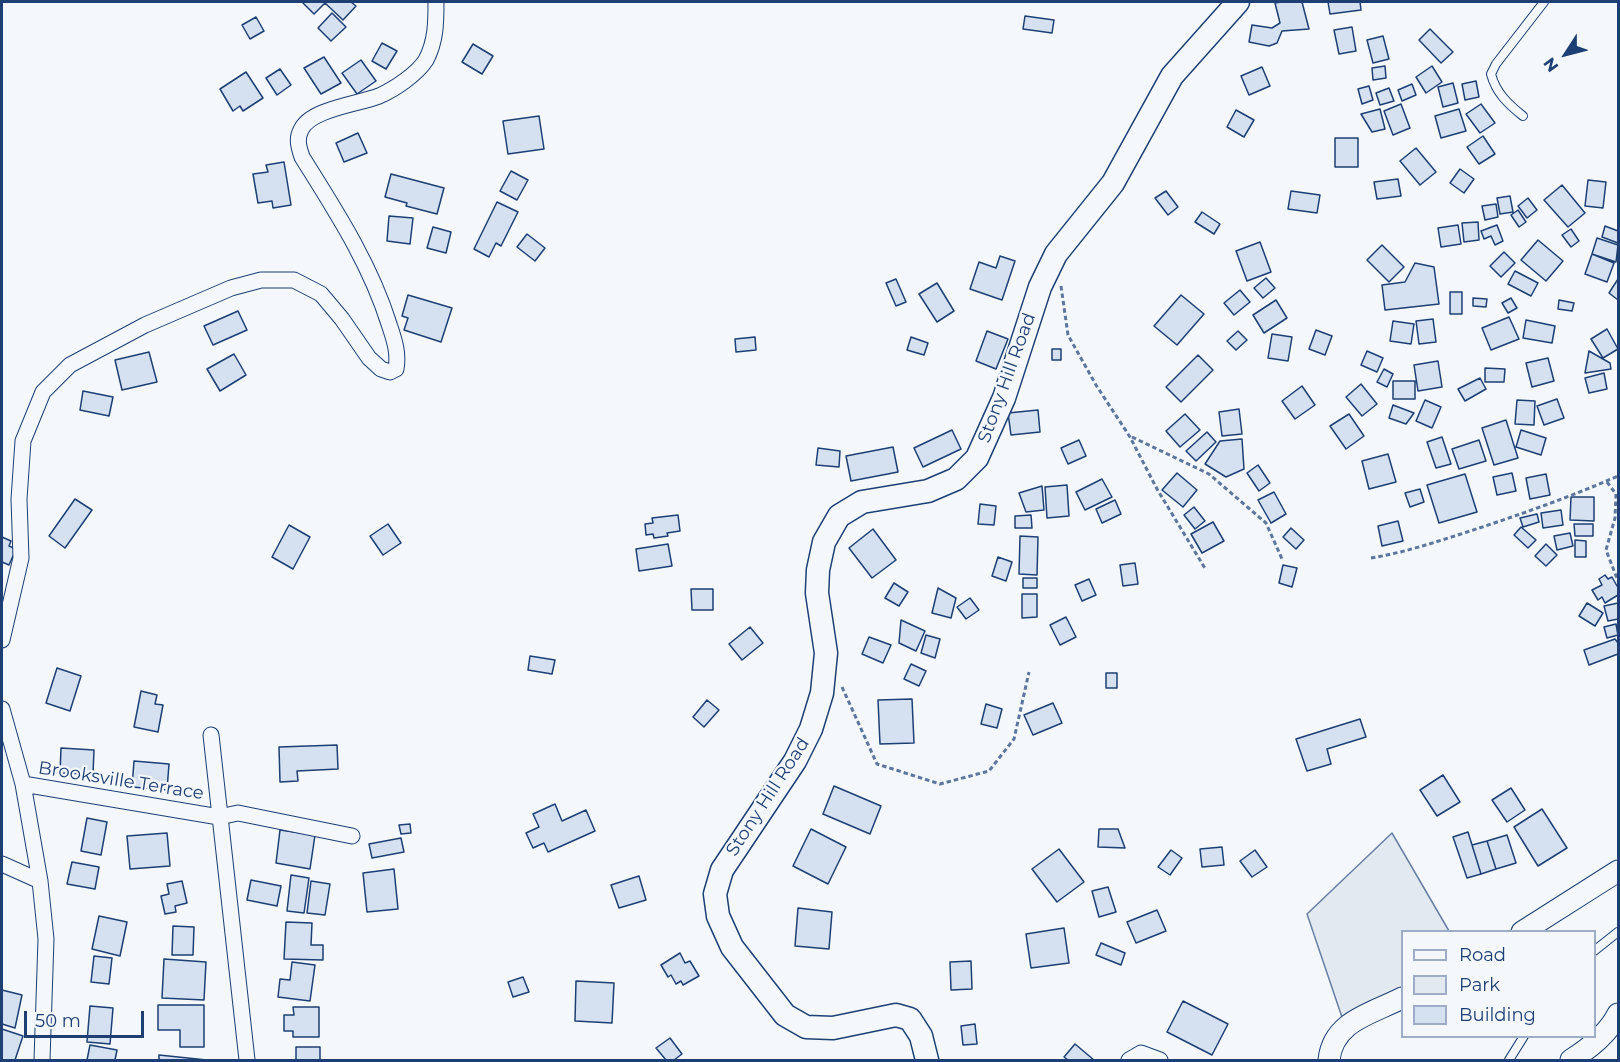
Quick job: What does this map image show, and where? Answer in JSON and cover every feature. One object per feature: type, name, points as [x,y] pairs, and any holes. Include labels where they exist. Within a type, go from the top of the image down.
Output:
[{"type":"main road","name":"Stony Hill Road","points":[[927,1060],[921,1036],[910,1019],[896,1015],[824,1028],[806,1027],[785,1015],[732,947],[727,937],[718,916],[715,894],[722,870],[795,761],[814,720],[822,693],[826,653],[817,593],[818,570],[824,542],[839,516],[862,502],[928,491],[956,479],[976,458],[1004,398],[1040,287],[1056,254],[1113,183],[1172,76],[1238,2]]},
{"type":"main road","points":[[1525,930],[1618,871]]},
{"type":"main road","points":[[1329,1060],[1336,1037],[1345,1026],[1401,999]]},
{"type":"main road","points":[[1571,1060],[1591,1047],[1613,1024],[1618,1014]]},
{"type":"street","points":[[2,640],[21,558],[19,499],[23,441],[43,392],[70,365],[145,325],[231,288],[261,280],[294,280],[321,294],[369,358],[381,369],[390,372],[396,369],[398,358],[382,302],[351,236],[302,157],[298,142],[301,129],[310,119],[380,96],[403,84],[426,60],[436,31],[436,2]]},
{"type":"street","points":[[2,709],[23,784],[40,881],[46,939],[42,1060]]},
{"type":"street","points":[[212,735],[219,817],[238,813],[352,836]]},
{"type":"street","name":"Brooksville Terrace","points":[[23,784],[219,817],[247,1060]]},
{"type":"street","points":[[2,864],[40,881]]},
{"type":"street","points":[[1129,1060],[1141,1053],[1160,1060]]},
{"type":"lane","points":[[1523,116],[1504,101],[1494,85],[1491,74],[1496,64],[1544,2]]},
{"type":"lane","points":[[1596,949],[1618,932]]},
{"type":"lane","points":[[1509,1060],[1523,1038]]},
{"type":"path","points":[[1056,254],[1068,335],[1096,385],[1130,437],[1157,489],[1206,570]]},
{"type":"path","points":[[1130,437],[1209,474],[1266,523],[1282,559]]},
{"type":"path","points":[[1371,558],[1440,540],[1541,508],[1618,476]]},
{"type":"path","points":[[1607,481],[1616,495],[1614,518],[1606,549],[1618,581]]},
{"type":"path","points":[[840,683],[877,764],[940,784],[988,771],[1014,739],[1029,672]]},
{"type":"green space","points":[[1392,833],[1448,930],[1401,930],[1401,998],[1345,1026],[1307,914]]},
{"type":"building","points":[[302,2],[351,2],[356,6],[343,20],[325,3],[314,14]]},
{"type":"building","points":[[1302,2],[1309,29],[1282,31],[1277,43],[1269,46],[1249,42],[1252,25],[1272,28],[1280,23],[1275,3]]},
{"type":"building","points":[[1328,2],[1360,2],[1361,10],[1330,14]]},
{"type":"building","points":[[332,13],[346,27],[331,41],[318,28]]},
{"type":"building","points":[[1025,16],[1054,20],[1052,33],[1023,29]]},
{"type":"building","points":[[256,17],[264,31],[250,39],[242,25]]},
{"type":"building","points":[[1352,27],[1356,51],[1339,54],[1334,30]]},
{"type":"building","points":[[1430,29],[1453,52],[1441,63],[1419,40]]},
{"type":"building","points":[[1383,36],[1389,59],[1373,63],[1367,40]]},
{"type":"building","points":[[382,43],[397,51],[386,69],[372,61]]},
{"type":"building","points":[[473,44],[493,56],[482,74],[462,62]]},
{"type":"building","points":[[324,57],[341,83],[321,94],[304,68]]},
{"type":"building","points":[[361,60],[376,81],[357,94],[342,73]]},
{"type":"building","points":[[1385,66],[1386,78],[1373,80],[1372,68]]},
{"type":"building","points":[[1432,66],[1442,82],[1426,93],[1416,77]]},
{"type":"building","points":[[1262,67],[1270,86],[1249,95],[1241,76]]},
{"type":"building","points":[[280,69],[291,85],[277,95],[266,78]]},
{"type":"building","points":[[246,72],[263,98],[243,111],[240,106],[233,111],[220,89]]},
{"type":"building","points":[[1476,81],[1479,97],[1465,100],[1462,84]]},
{"type":"building","points":[[1453,83],[1458,103],[1443,107],[1438,87]]},
{"type":"building","points":[[1412,84],[1416,95],[1402,101],[1398,90]]},
{"type":"building","points":[[1369,86],[1373,100],[1362,104],[1358,89]]},
{"type":"building","points":[[1389,88],[1394,101],[1380,105],[1376,93]]},
{"type":"building","points":[[1401,104],[1410,128],[1393,135],[1384,111]]},
{"type":"building","points":[[1481,104],[1495,123],[1480,133],[1466,114]]},
{"type":"building","points":[[1380,109],[1385,129],[1372,132],[1361,114]]},
{"type":"building","points":[[1459,109],[1466,131],[1441,138],[1435,116]]},
{"type":"building","points":[[1236,110],[1254,120],[1244,137],[1227,127]]},
{"type":"building","points":[[539,116],[544,149],[508,154],[503,121]]},
{"type":"building","points":[[358,133],[367,153],[344,162],[336,143]]},
{"type":"building","points":[[1483,136],[1495,154],[1479,164],[1467,147]]},
{"type":"building","points":[[1335,138],[1358,138],[1358,167],[1335,167]]},
{"type":"building","points":[[1416,148],[1436,172],[1420,185],[1400,161]]},
{"type":"building","points":[[284,162],[291,205],[273,208],[272,201],[258,203],[253,174],[268,172],[266,165]]},
{"type":"building","points":[[1460,169],[1474,179],[1464,193],[1450,183]]},
{"type":"building","points":[[511,171],[528,180],[517,200],[500,191]]},
{"type":"building","points":[[391,174],[444,188],[437,214],[406,206],[407,203],[385,197]]},
{"type":"building","points":[[1398,179],[1401,196],[1377,199],[1374,182]]},
{"type":"building","points":[[1588,180],[1606,182],[1603,208],[1585,206]]},
{"type":"building","points":[[1562,185],[1585,213],[1568,227],[1544,200]]},
{"type":"building","points":[[1166,191],[1178,207],[1168,215],[1155,198]]},
{"type":"building","points":[[1291,191],[1320,195],[1317,213],[1288,209]]},
{"type":"building","points":[[1510,196],[1513,212],[1500,214],[1497,198]]},
{"type":"building","points":[[1528,198],[1537,210],[1527,218],[1518,206]]},
{"type":"building","points":[[497,202],[518,212],[501,246],[496,243],[489,257],[474,249]]},
{"type":"building","points":[[1496,204],[1498,217],[1485,220],[1482,206]]},
{"type":"building","points":[[1518,210],[1526,222],[1519,227],[1511,215]]},
{"type":"building","points":[[1202,212],[1220,224],[1214,234],[1195,222]]},
{"type":"building","points":[[389,216],[413,218],[410,244],[387,241]]},
{"type":"building","points":[[1478,222],[1479,240],[1464,242],[1462,223]]},
{"type":"building","points":[[1458,225],[1461,244],[1441,247],[1438,228]]},
{"type":"building","points":[[1497,225],[1503,241],[1495,245],[1491,236],[1484,239],[1481,231]]},
{"type":"building","points":[[1605,226],[1618,231],[1618,243],[1602,237]]},
{"type":"building","points":[[433,227],[451,232],[446,253],[427,248]]},
{"type":"building","points":[[1571,229],[1579,241],[1571,247],[1562,235]]},
{"type":"building","points":[[527,234],[545,248],[535,261],[517,247]]},
{"type":"building","points":[[1597,238],[1618,245],[1616,262],[1592,254]]},
{"type":"building","points":[[1538,240],[1563,261],[1546,281],[1521,260]]},
{"type":"building","points":[[1260,242],[1271,272],[1247,281],[1236,251]]},
{"type":"building","points":[[1382,245],[1404,267],[1389,282],[1367,260]]},
{"type":"building","points":[[1504,252],[1515,263],[1501,277],[1490,266]]},
{"type":"building","points":[[1592,254],[1614,263],[1607,282],[1585,274]]},
{"type":"building","points":[[1000,256],[1015,261],[1002,300],[970,289],[979,262],[996,268]]},
{"type":"building","points":[[1415,263],[1434,267],[1439,304],[1385,310],[1382,285],[1405,282]]},
{"type":"building","points":[[1515,271],[1538,283],[1531,296],[1508,284]]},
{"type":"building","points":[[1266,278],[1275,288],[1263,298],[1254,288]]},
{"type":"building","points":[[896,279],[906,302],[896,306],[886,283]]},
{"type":"building","points":[[1618,279],[1618,300],[1609,293]]},
{"type":"building","points":[[937,283],[954,311],[937,322],[919,294]]},
{"type":"building","points":[[1240,290],[1250,302],[1234,315],[1224,303]]},
{"type":"building","points":[[1450,292],[1462,292],[1462,314],[1450,314]]},
{"type":"building","points":[[408,295],[452,308],[441,342],[404,330],[408,318],[402,316]]},
{"type":"building","points":[[1181,295],[1204,314],[1177,345],[1154,326]]},
{"type":"building","points":[[1473,298],[1487,299],[1486,307],[1473,306]]},
{"type":"building","points":[[1511,298],[1517,308],[1508,313],[1502,303]]},
{"type":"building","points":[[1276,300],[1287,318],[1264,333],[1253,315]]},
{"type":"building","points":[[1559,300],[1574,303],[1572,311],[1558,309]]},
{"type":"building","points":[[238,311],[247,330],[213,345],[204,326]]},
{"type":"building","points":[[1509,317],[1519,339],[1491,350],[1482,328]]},
{"type":"building","points":[[1433,319],[1436,342],[1419,344],[1416,321]]},
{"type":"building","points":[[1526,320],[1555,326],[1552,343],[1523,338]]},
{"type":"building","points":[[1393,321],[1414,324],[1411,344],[1390,341]]},
{"type":"building","points":[[1607,329],[1618,349],[1603,358],[1591,339]]},
{"type":"building","points":[[1316,330],[1332,336],[1325,355],[1309,349]]},
{"type":"building","points":[[987,331],[1008,339],[996,369],[976,361]]},
{"type":"building","points":[[1238,331],[1247,340],[1236,350],[1227,341]]},
{"type":"building","points":[[1272,334],[1292,337],[1288,361],[1268,358]]},
{"type":"building","points":[[755,337],[756,350],[736,352],[735,339]]},
{"type":"building","points":[[911,337],[928,343],[924,355],[907,350]]},
{"type":"building","points":[[1052,349],[1061,349],[1061,360],[1052,360]]},
{"type":"building","points":[[1367,351],[1383,358],[1377,372],[1361,365]]},
{"type":"building","points":[[1589,351],[1610,363],[1611,369],[1585,373]]},
{"type":"building","points":[[149,352],[157,382],[122,390],[115,360]]},
{"type":"building","points":[[234,354],[246,375],[220,391],[207,369]]},
{"type":"building","points":[[1198,355],[1213,370],[1181,402],[1166,387]]},
{"type":"building","points":[[1548,358],[1554,381],[1532,387],[1526,363]]},
{"type":"building","points":[[1438,361],[1442,387],[1418,391],[1414,365]]},
{"type":"building","points":[[1485,368],[1505,369],[1504,382],[1485,382]]},
{"type":"building","points":[[1384,369],[1393,374],[1387,387],[1377,382]]},
{"type":"building","points":[[1604,373],[1607,389],[1589,393],[1585,378]]},
{"type":"building","points":[[1480,378],[1486,389],[1465,401],[1458,389]]},
{"type":"building","points":[[1393,381],[1415,381],[1415,399],[1393,399]]},
{"type":"building","points":[[1361,384],[1377,404],[1362,416],[1346,397]]},
{"type":"building","points":[[1302,386],[1315,405],[1295,419],[1282,401]]},
{"type":"building","points":[[83,391],[113,397],[109,416],[80,410]]},
{"type":"building","points":[[1557,399],[1564,418],[1544,425],[1537,406]]},
{"type":"building","points":[[1425,400],[1441,407],[1432,428],[1416,421]]},
{"type":"building","points":[[1517,400],[1535,401],[1534,425],[1515,424]]},
{"type":"building","points":[[1393,405],[1414,413],[1406,424],[1389,418]]},
{"type":"building","points":[[1239,409],[1242,434],[1222,436],[1219,412]]},
{"type":"building","points":[[1038,410],[1040,432],[1011,435],[1008,413]]},
{"type":"building","points":[[1185,414],[1200,430],[1180,447],[1166,431]]},
{"type":"building","points":[[1349,414],[1364,436],[1346,449],[1330,426]]},
{"type":"building","points":[[1506,420],[1518,458],[1494,465],[1482,428]]},
{"type":"building","points":[[952,430],[961,449],[923,467],[914,448]]},
{"type":"building","points":[[1521,430],[1546,438],[1541,455],[1516,447]]},
{"type":"building","points":[[1207,432],[1216,442],[1196,461],[1186,451]]},
{"type":"building","points":[[1442,437],[1451,464],[1436,468],[1427,442]]},
{"type":"building","points":[[1242,439],[1244,469],[1226,477],[1205,464],[1220,441]]},
{"type":"building","points":[[1079,440],[1086,456],[1068,464],[1061,448]]},
{"type":"building","points":[[1479,440],[1486,461],[1459,469],[1452,449]]},
{"type":"building","points":[[893,447],[898,472],[851,481],[846,456]]},
{"type":"building","points":[[818,448],[840,451],[839,467],[816,465]]},
{"type":"building","points":[[1388,454],[1396,482],[1369,489],[1362,461]]},
{"type":"building","points":[[1258,465],[1270,483],[1259,491],[1247,473]]},
{"type":"building","points":[[1177,473],[1197,490],[1183,507],[1162,490]]},
{"type":"building","points":[[1512,473],[1516,491],[1497,495],[1493,477]]},
{"type":"building","points":[[1465,474],[1477,512],[1439,523],[1427,485]]},
{"type":"building","points":[[1546,474],[1550,495],[1530,499],[1526,478]]},
{"type":"building","points":[[1102,479],[1112,497],[1085,510],[1076,492]]},
{"type":"building","points":[[1067,485],[1069,516],[1047,518],[1045,487]]},
{"type":"building","points":[[1042,486],[1044,510],[1026,512],[1019,493]]},
{"type":"building","points":[[1420,489],[1424,502],[1410,507],[1405,493]]},
{"type":"building","points":[[1274,492],[1286,514],[1271,523],[1258,500]]},
{"type":"building","points":[[1571,497],[1594,497],[1594,521],[1570,520]]},
{"type":"building","points":[[75,499],[92,510],[65,548],[49,536]]},
{"type":"building","points":[[1115,500],[1121,514],[1102,523],[1096,509]]},
{"type":"building","points":[[980,504],[996,506],[994,525],[978,524]]},
{"type":"building","points":[[1194,507],[1205,521],[1195,529],[1184,515]]},
{"type":"building","points":[[1561,510],[1563,525],[1543,528],[1541,513]]},
{"type":"building","points":[[1537,514],[1539,522],[1523,527],[1520,518]]},
{"type":"building","points":[[678,515],[680,531],[654,538],[653,534],[646,535],[645,524],[653,523],[652,518]]},
{"type":"building","points":[[1031,515],[1032,528],[1015,528],[1015,516]]},
{"type":"building","points":[[1398,521],[1403,541],[1382,546],[1378,526]]},
{"type":"building","points":[[1213,522],[1224,541],[1202,553],[1191,534]]},
{"type":"building","points":[[388,524],[401,543],[383,555],[370,536]]},
{"type":"building","points":[[1574,524],[1593,524],[1593,536],[1575,536]]},
{"type":"building","points":[[289,525],[310,537],[293,569],[272,557]]},
{"type":"building","points":[[1521,527],[1536,540],[1528,548],[1514,535]]},
{"type":"building","points":[[1291,528],[1304,540],[1296,549],[1283,537]]},
{"type":"building","points":[[873,529],[896,560],[872,578],[849,548]]},
{"type":"building","points":[[1570,533],[1573,546],[1557,550],[1554,536]]},
{"type":"building","points":[[1020,536],[1038,537],[1037,575],[1019,574]]},
{"type":"building","points":[[2,537],[11,541],[9,546],[16,549],[9,565],[2,562]]},
{"type":"building","points":[[1575,540],[1586,541],[1586,557],[1575,557]]},
{"type":"building","points":[[668,544],[672,566],[639,571],[636,549]]},
{"type":"building","points":[[1546,544],[1557,555],[1546,566],[1535,556]]},
{"type":"building","points":[[998,557],[1012,562],[1006,581],[992,576]]},
{"type":"building","points":[[1135,563],[1138,584],[1123,586],[1120,565]]},
{"type":"building","points":[[1283,565],[1297,568],[1292,587],[1279,583]]},
{"type":"building","points":[[1605,575],[1608,579],[1612,577],[1618,585],[1618,595],[1605,603],[1602,597],[1598,600],[1592,590],[1602,585],[1599,579]]},
{"type":"building","points":[[1023,578],[1037,578],[1037,588],[1023,588]]},
{"type":"building","points":[[1089,579],[1096,595],[1082,601],[1075,585]]},
{"type":"building","points":[[894,583],[908,592],[899,606],[885,598]]},
{"type":"building","points":[[938,588],[956,598],[951,618],[932,613]]},
{"type":"building","points":[[691,589],[713,589],[713,610],[692,610]]},
{"type":"building","points":[[1022,594],[1037,594],[1037,617],[1022,618]]},
{"type":"building","points":[[970,598],[979,610],[966,619],[957,607]]},
{"type":"building","points":[[1587,603],[1603,613],[1595,626],[1579,616]]},
{"type":"building","points":[[1618,603],[1618,619],[1608,621],[1604,606]]},
{"type":"building","points":[[1066,617],[1076,637],[1060,645],[1050,625]]},
{"type":"building","points":[[901,620],[925,631],[916,651],[899,643]]},
{"type":"building","points":[[1616,624],[1618,635],[1607,638],[1604,627]]},
{"type":"building","points":[[750,627],[763,643],[742,660],[729,644]]},
{"type":"building","points":[[926,635],[940,639],[935,658],[921,653]]},
{"type":"building","points":[[869,637],[891,645],[883,663],[862,654]]},
{"type":"building","points":[[1615,639],[1618,643],[1618,654],[1589,665],[1584,650]]},
{"type":"building","points":[[530,656],[555,660],[552,674],[528,670]]},
{"type":"building","points":[[911,664],[926,671],[919,686],[904,679]]},
{"type":"building","points":[[57,668],[81,676],[70,711],[46,703]]},
{"type":"building","points":[[1106,673],[1117,673],[1117,688],[1106,688]]},
{"type":"building","points":[[141,691],[157,695],[155,704],[163,705],[158,732],[134,727]]},
{"type":"building","points":[[912,699],[914,743],[880,744],[878,700]]},
{"type":"building","points":[[707,700],[719,710],[704,727],[693,717]]},
{"type":"building","points":[[1053,703],[1062,723],[1033,735],[1024,715]]},
{"type":"building","points":[[986,704],[1002,709],[997,728],[981,724]]},
{"type":"building","points":[[1360,719],[1366,737],[1327,749],[1331,764],[1307,771],[1296,739]]},
{"type":"building","points":[[337,745],[338,769],[297,771],[298,781],[280,782],[279,747]]},
{"type":"building","points":[[61,748],[94,750],[93,774],[60,773]]},
{"type":"building","points":[[134,761],[169,764],[167,790],[132,787]]},
{"type":"building","points":[[1443,775],[1460,802],[1437,816],[1420,790]]},
{"type":"building","points":[[834,786],[881,806],[870,834],[823,814]]},
{"type":"building","points":[[1511,788],[1525,810],[1507,822],[1492,800]]},
{"type":"building","points":[[555,804],[562,821],[586,810],[595,831],[548,852],[544,843],[533,848],[526,833],[539,827],[533,814]]},
{"type":"building","points":[[1542,809],[1567,848],[1538,866],[1514,827]]},
{"type":"building","points":[[87,818],[107,822],[101,855],[81,851]]},
{"type":"building","points":[[410,824],[411,833],[401,834],[399,825]]},
{"type":"building","points":[[811,829],[846,847],[828,884],[793,866]]},
{"type":"building","points":[[1099,829],[1118,829],[1125,848],[1098,847]]},
{"type":"building","points":[[280,830],[315,835],[310,869],[276,863]]},
{"type":"building","points":[[1468,832],[1481,874],[1467,878],[1453,837]]},
{"type":"building","points":[[167,833],[170,866],[130,869],[127,836]]},
{"type":"building","points":[[1507,835],[1516,863],[1496,869],[1487,841]]},
{"type":"building","points":[[401,838],[404,852],[372,858],[369,844]]},
{"type":"building","points":[[1487,841],[1496,869],[1481,874],[1472,845]]},
{"type":"building","points":[[1222,847],[1224,865],[1202,867],[1200,849]]},
{"type":"building","points":[[1059,849],[1084,882],[1057,902],[1032,869]]},
{"type":"building","points":[[1171,850],[1182,858],[1170,875],[1158,867]]},
{"type":"building","points":[[1255,850],[1267,867],[1252,877],[1240,861]]},
{"type":"building","points":[[72,862],[99,867],[95,889],[67,884]]},
{"type":"building","points":[[394,869],[398,909],[367,912],[363,873]]},
{"type":"building","points":[[291,875],[309,878],[304,913],[287,911]]},
{"type":"building","points":[[639,876],[646,900],[619,908],[611,885]]},
{"type":"building","points":[[251,880],[281,886],[277,906],[247,900]]},
{"type":"building","points":[[182,881],[187,903],[175,906],[176,912],[165,914],[161,896],[169,894],[167,884]]},
{"type":"building","points":[[311,881],[330,884],[325,915],[307,913]]},
{"type":"building","points":[[1108,887],[1116,912],[1099,917],[1092,891]]},
{"type":"building","points":[[798,908],[832,912],[829,949],[795,946]]},
{"type":"building","points":[[1157,910],[1166,931],[1136,943],[1127,922]]},
{"type":"building","points":[[99,916],[127,922],[120,956],[92,949]]},
{"type":"building","points":[[286,922],[312,923],[311,945],[323,945],[323,960],[284,959]]},
{"type":"building","points":[[173,926],[194,927],[193,955],[172,955]]},
{"type":"building","points":[[1064,928],[1069,963],[1031,968],[1026,934]]},
{"type":"building","points":[[1101,943],[1125,953],[1121,965],[1096,955]]},
{"type":"building","points":[[680,953],[685,963],[690,961],[699,976],[683,985],[681,981],[676,984],[671,975],[668,977],[661,965]]},
{"type":"building","points":[[94,956],[112,958],[109,984],[91,982]]},
{"type":"building","points":[[164,959],[206,962],[204,1000],[162,998]]},
{"type":"building","points":[[971,961],[972,989],[951,990],[950,962]]},
{"type":"building","points":[[292,962],[315,965],[310,1001],[278,997],[280,979],[290,980]]},
{"type":"building","points":[[523,977],[529,992],[513,997],[508,982]]},
{"type":"building","points":[[576,981],[614,983],[612,1023],[575,1021]]},
{"type":"building","points":[[2,990],[22,995],[15,1028],[2,1024]]},
{"type":"building","points":[[1183,1001],[1228,1024],[1212,1055],[1167,1032]]},
{"type":"building","points":[[158,1005],[204,1005],[204,1047],[180,1047],[180,1030],[158,1030]]},
{"type":"building","points":[[90,1006],[113,1008],[110,1044],[87,1042]]},
{"type":"building","points":[[293,1007],[319,1007],[319,1037],[293,1037],[293,1031],[284,1031],[284,1015],[294,1015]]},
{"type":"building","points":[[975,1024],[977,1044],[963,1045],[961,1026]]},
{"type":"building","points":[[2,1029],[23,1036],[15,1060],[2,1060]]},
{"type":"building","points":[[670,1038],[682,1054],[674,1060],[666,1060],[656,1048]]},
{"type":"building","points":[[1075,1044],[1094,1060],[1068,1060],[1064,1057]]},
{"type":"building","points":[[90,1045],[117,1050],[115,1060],[87,1060]]},
{"type":"building","points":[[296,1047],[320,1047],[320,1060],[296,1060]]},
{"type":"building","points":[[159,1055],[207,1060],[159,1060]]}]
